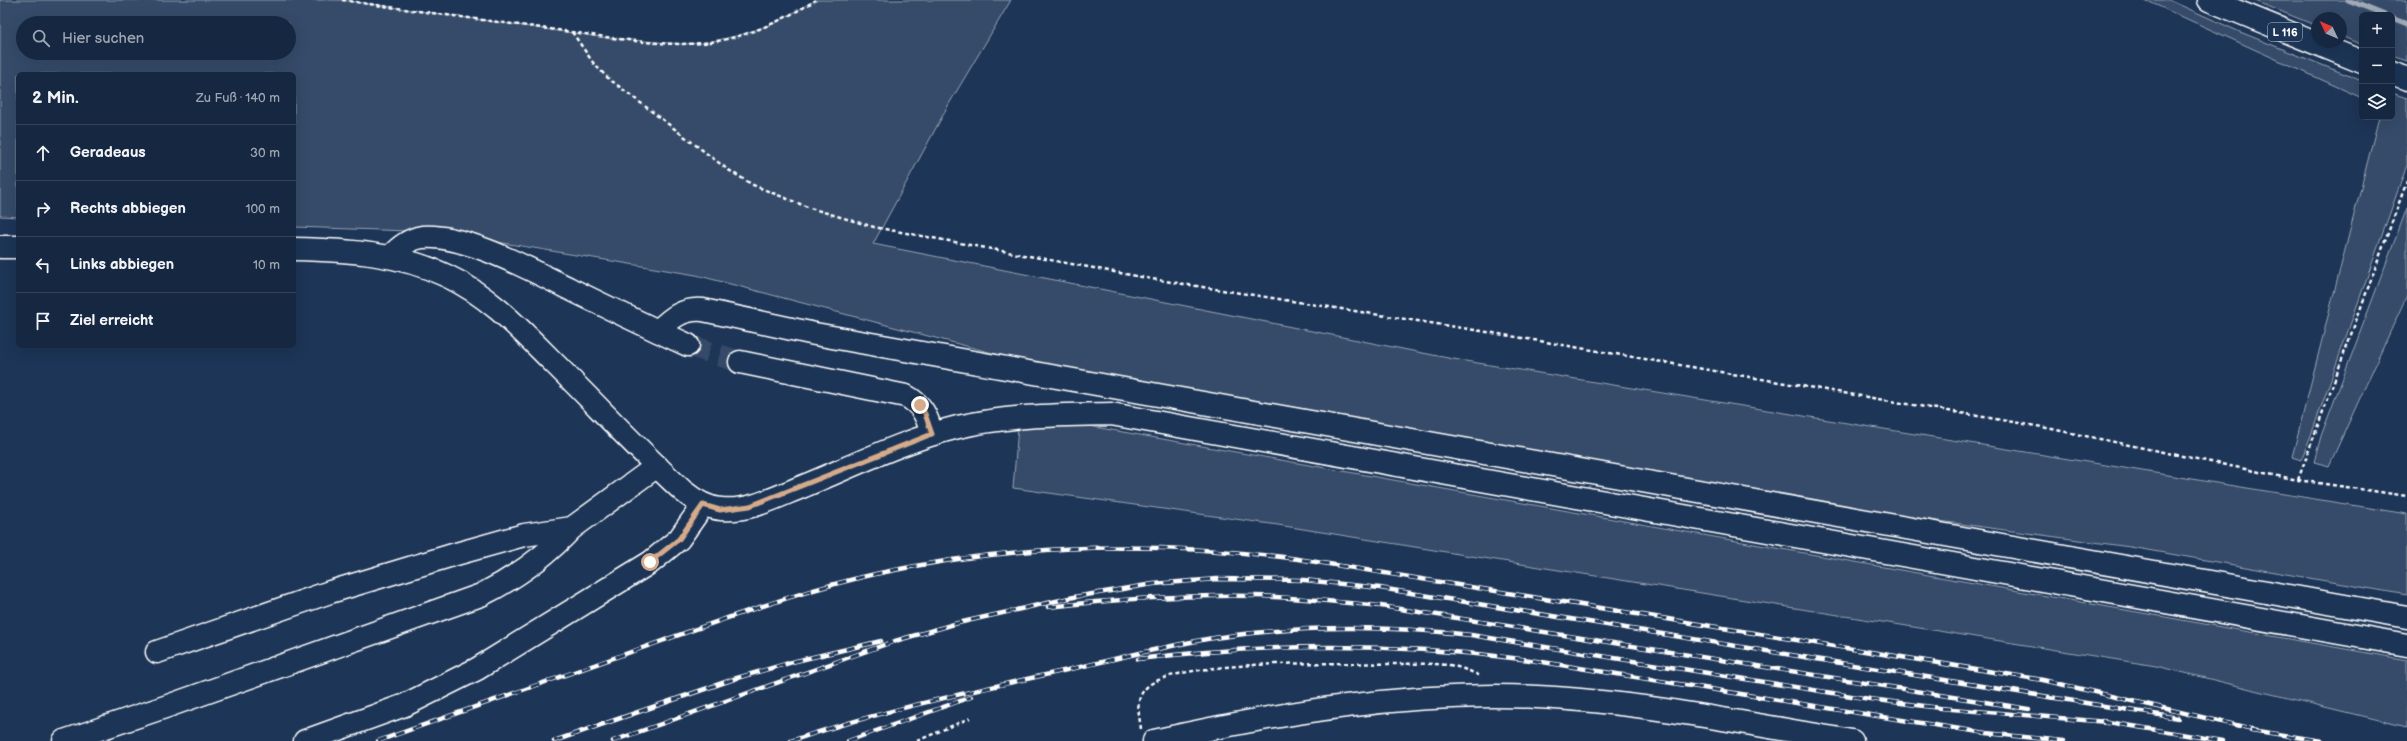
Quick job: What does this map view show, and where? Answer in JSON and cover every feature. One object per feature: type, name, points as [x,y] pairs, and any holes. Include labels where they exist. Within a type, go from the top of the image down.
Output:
[{"type":"main road","name":"L 116","points":[[2209,0],[2359,61]]},
{"type":"main road","points":[[2395,74],[2407,79]]},
{"type":"main road","points":[[390,257],[406,242],[417,238],[430,237],[457,242],[514,262],[688,344]]},
{"type":"main road","points":[[0,247],[16,247]]},
{"type":"main road","points":[[296,249],[350,251],[390,257],[446,275],[482,296],[522,331],[656,466],[683,491],[703,505],[720,510],[750,506],[932,434],[1008,418],[1112,414],[2407,645]]},
{"type":"main road","points":[[658,331],[679,314],[694,309],[702,310],[815,334],[2407,617]]},
{"type":"main road","points":[[740,362],[906,396],[920,405],[924,411],[932,434]]},
{"type":"main road","points":[[64,741],[165,707],[481,595],[510,580],[536,563],[572,528],[656,466]]},
{"type":"main road","points":[[305,741],[405,705],[477,669],[650,562],[679,539],[703,505]]},
{"type":"main road","points":[[157,652],[330,592],[456,554],[524,535],[572,528]]},
{"type":"main road","points":[[1148,738],[1281,716],[1379,702],[1467,696],[1510,696],[1643,707],[1852,741]]},
{"type":"path","points":[[342,0],[627,40],[704,43],[740,35],[767,26],[816,0]]},
{"type":"path","points":[[572,32],[594,64],[608,78],[735,175],[775,195],[874,227],[1152,279],[1481,331],[2042,427],[2298,480],[2407,496]]},
{"type":"path","points":[[2298,480],[2407,181]]},
{"type":"path","points":[[1148,738],[1138,707],[1143,691],[1159,680],[1192,672],[1283,664],[1443,665],[1470,671],[1485,679]]},
{"type":"path","points":[[917,741],[970,718]]},
{"type":"shaded area","points":[[0,0],[342,0],[608,38],[682,44],[704,43],[740,35],[773,24],[816,0],[1011,0],[949,104],[873,244],[1453,359],[2407,514],[2407,595],[2130,547],[1917,518],[1709,484],[1304,409],[1023,361],[696,275],[437,232],[296,227],[296,72],[16,72],[16,217],[0,216]]},
{"type":"shaded area","points":[[2145,0],[2169,0],[2240,32],[2359,80],[2359,97]]},
{"type":"shaded area","points":[[2253,0],[2407,0],[2407,61],[2395,57],[2395,12],[2359,12],[2359,44],[2347,39],[2347,12],[2311,12],[2311,24]]},
{"type":"shaded area","points":[[2395,94],[2407,98],[2407,165],[2310,438],[2301,460],[2292,457],[2378,120],[2395,120]]},
{"type":"shaded area","points":[[2407,208],[2407,295],[2329,466],[2314,462],[2321,436]]},
{"type":"shaded area","points":[[1089,426],[2407,660],[2407,727],[2156,666],[1278,525],[1013,488],[1018,427]]},
{"type":"waterway","points":[[2348,0],[2378,12]]},
{"type":"waterway","points":[[2395,19],[2407,24]]},
{"type":"tunnel","points":[[688,345],[740,362]]},
{"type":"railway","points":[[378,741],[743,613],[852,579],[932,563],[984,556],[1088,548],[1193,549],[1298,559],[2043,680],[2257,730]]},
{"type":"railway","points":[[613,741],[895,641],[958,623],[1074,597],[1153,584],[1217,579],[1304,580],[1380,588],[2178,718]]},
{"type":"railway","points":[[1048,607],[1151,598],[1202,596],[1286,597],[1381,606],[2029,709]]},
{"type":"railway","points":[[791,741],[852,722],[915,705],[1186,643],[1240,634],[1339,628],[1405,629],[1471,635],[1870,699],[1940,708],[2107,722]]},
{"type":"railway","points":[[554,741],[737,678],[796,661],[881,641]]},
{"type":"railway","points":[[1138,659],[1236,650],[1334,647],[1432,650],[1481,654],[1530,660],[1986,733],[2064,741]]},
{"type":"railway","points":[[848,741],[971,697]]},
{"type":"railway","points":[[2102,721],[2223,741]]},
{"type":"railway","points":[[2251,730],[2322,741]]},
{"type":"route","points":[[650,562],[666,551],[679,539],[696,518],[703,505],[720,510],[740,509],[750,506],[772,499],[932,434],[924,411],[920,405]]}]
